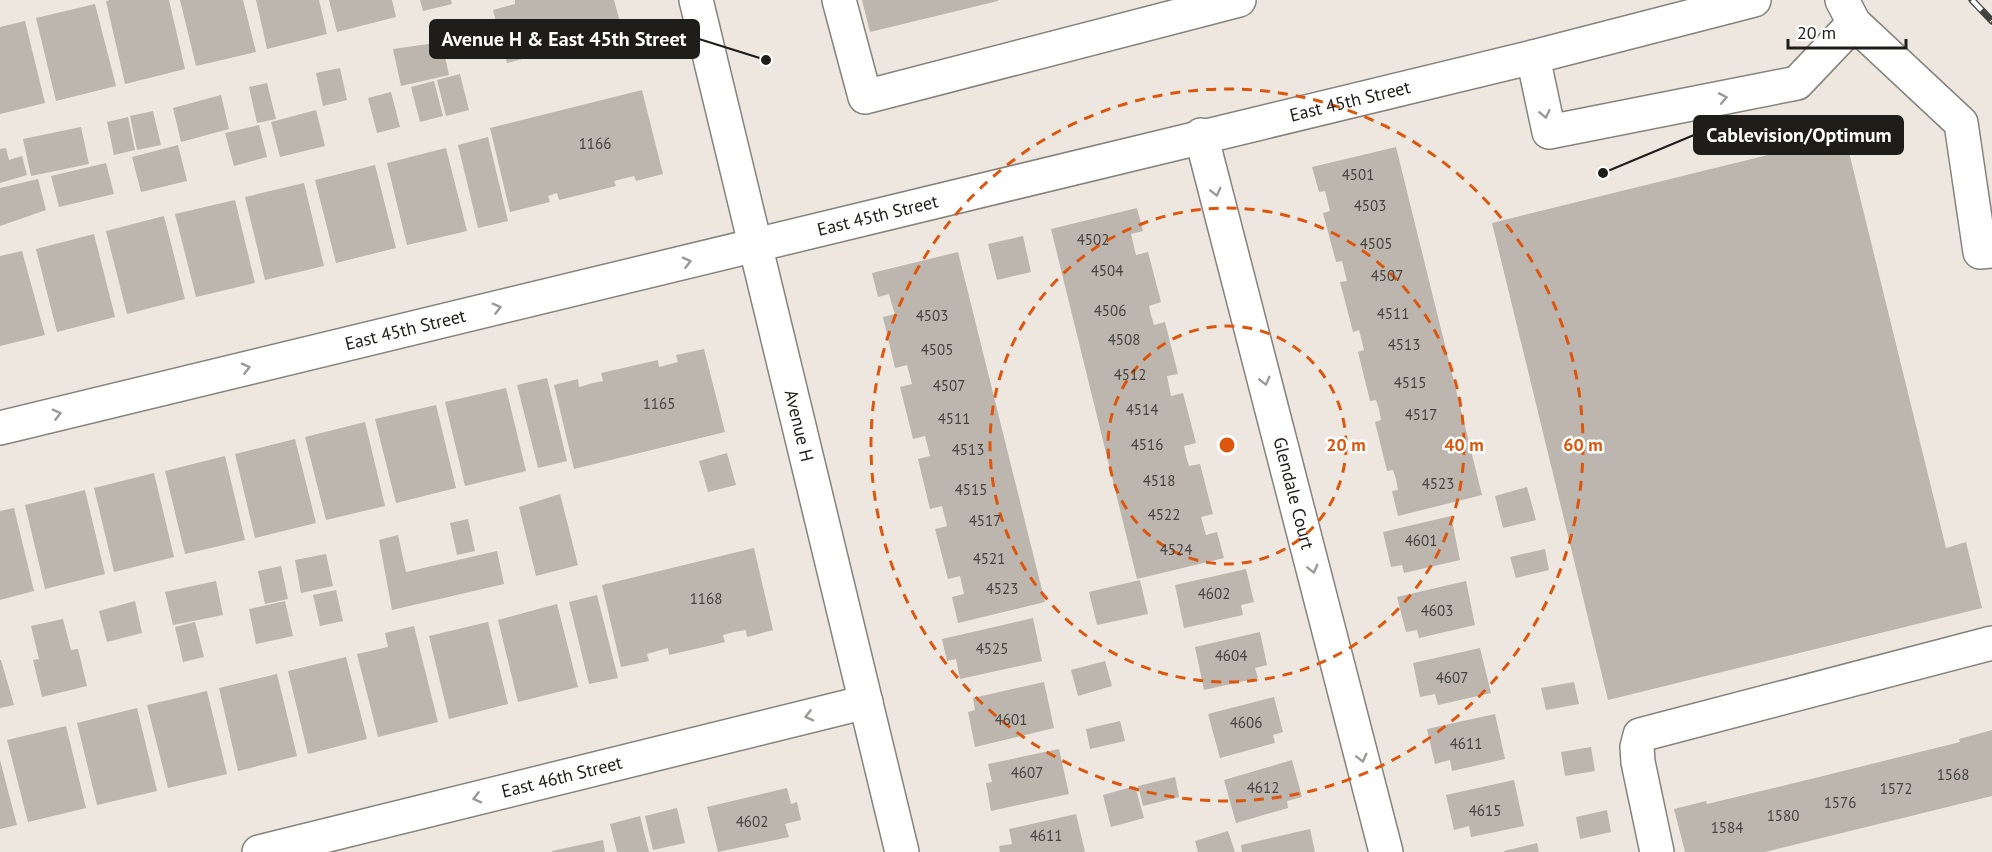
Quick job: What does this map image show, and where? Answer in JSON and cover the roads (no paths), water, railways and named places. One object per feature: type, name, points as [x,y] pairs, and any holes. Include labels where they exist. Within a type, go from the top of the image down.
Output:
[{"type":"street","name":"Avenue H","points":[[696,0],[902,852]]},
{"type":"street","points":[[839,0],[865,97],[1239,0]]},
{"type":"street","name":"East 45th Street","points":[[0,428],[754,246],[1201,135],[1533,57],[1754,0]]},
{"type":"street","points":[[1533,57],[1549,132],[1797,83],[1848,11],[1961,123],[1980,252],[1992,251]]},
{"type":"street","name":"Glendale Court","points":[[1201,135],[1386,852]]},
{"type":"street","points":[[1657,852],[1638,762],[1637,747],[1640,735],[1992,643]]},
{"type":"street","name":"East 46th Street","points":[[259,852],[866,702]]},
{"type":"railway","points":[[1972,0],[1992,21]]},
{"type":"place","name":"Avenue H & East 45th Street","points":[[766,60]]},
{"type":"place","name":"Cablevision/Optimum","points":[[1603,173]]}]
